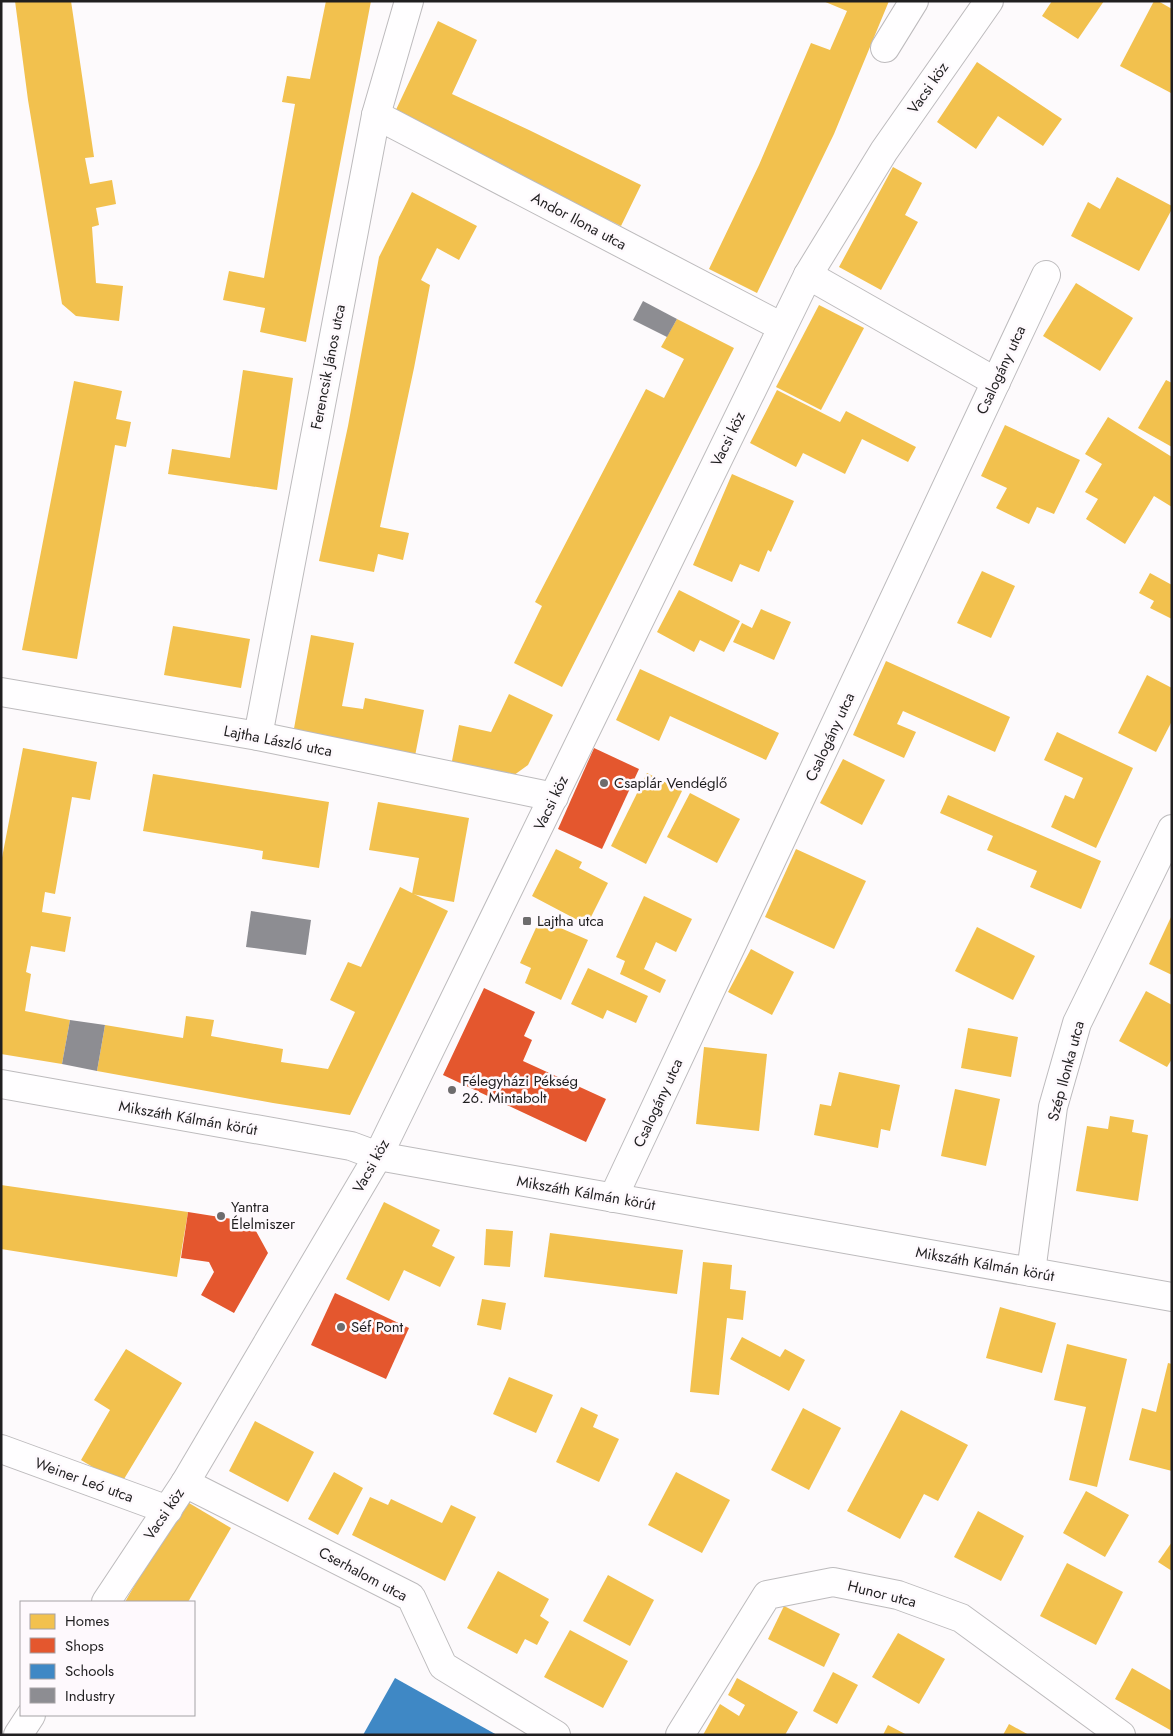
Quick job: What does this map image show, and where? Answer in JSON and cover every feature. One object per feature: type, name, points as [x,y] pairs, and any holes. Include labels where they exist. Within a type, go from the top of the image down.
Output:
[{"type":"street","name":"Ferencsik János utca","points":[[258,736],[376,114],[409,1]]},
{"type":"street","points":[[885,48],[914,1]]},
{"type":"street","name":"Vacsi köz","points":[[107,1601],[185,1483],[378,1156],[808,275],[884,151],[989,1]]},
{"type":"street","name":"Andor Ilona utca","points":[[376,114],[782,327]]},
{"type":"street","points":[[808,275],[996,382]]},
{"type":"street","name":"Csalogány utca","points":[[613,1198],[1046,275]]},
{"type":"street","name":"Lajtha László utca","points":[[1,692],[258,736],[554,797]]},
{"type":"street","name":"Szép Ilonka utca","points":[[1031,1272],[1053,1107],[1077,1023],[1172,829]]},
{"type":"street","name":"Mikszáth Kálmán körút","points":[[1,1084],[351,1146],[378,1156],[1172,1297]]},
{"type":"street","name":"Weiner Leó utca","points":[[1,1449],[168,1510]]},
{"type":"street","name":"Cserhalom utca","points":[[185,1483],[411,1597],[443,1666],[556,1735]]},
{"type":"street","name":"Hunor utca","points":[[680,1735],[767,1596],[833,1582],[898,1595],[961,1618],[1121,1735]]},
{"type":"street","points":[[18,1735],[30,1716]]},
{"type":"building: Homes","points":[[15,1],[71,1],[94,157],[85,158],[90,184],[112,180],[116,204],[96,208],[99,225],[92,227],[96,283],[123,286],[119,321],[76,316],[62,304],[28,100]]},
{"type":"building: Homes","points":[[326,1],[371,1],[306,342],[260,332],[265,308],[223,300],[229,271],[264,278],[295,104],[282,102],[287,76],[310,79]]},
{"type":"building: Homes","points":[[823,1],[889,1],[834,134],[757,293],[709,269],[759,165],[811,43],[830,50],[847,11]]},
{"type":"building: Homes","points":[[1052,1],[1104,1],[1078,39],[1042,16]]},
{"type":"building: Homes","points":[[1154,1],[1158,1],[1172,9],[1171,93],[1120,66]]},
{"type":"building: Homes","points":[[438,21],[477,40],[452,94],[641,185],[621,226],[393,116]]},
{"type":"building: Homes","points":[[977,62],[1062,119],[1043,146],[998,116],[976,149],[937,122]]},
{"type":"building: Homes","points":[[893,167],[922,183],[905,215],[918,222],[881,290],[839,267]]},
{"type":"building: Homes","points":[[1117,177],[1172,206],[1139,271],[1071,236],[1088,202],[1100,209]]},
{"type":"building: Homes","points":[[412,192],[477,226],[459,260],[437,248],[421,280],[430,285],[380,527],[409,533],[403,560],[378,554],[374,572],[319,561],[348,426],[379,257]]},
{"type":"building: Homes","points":[[1076,283],[1133,318],[1100,371],[1043,336]]},
{"type":"building: Homes","points":[[819,305],[864,328],[821,410],[776,387]]},
{"type":"building: Homes","points":[[677,319],[734,348],[562,687],[514,663],[542,606],[535,602],[646,389],[664,398],[684,359],[661,347]]},
{"type":"building: Homes","points":[[243,370],[293,378],[277,490],[168,474],[172,449],[230,458]]},
{"type":"building: Homes","points":[[1166,380],[1172,383],[1172,447],[1138,428]]},
{"type":"building: Homes","points":[[74,381],[122,391],[116,419],[131,422],[126,447],[115,445],[77,659],[22,650]]},
{"type":"building: Homes","points":[[777,390],[840,422],[846,411],[916,447],[908,462],[862,439],[845,474],[803,453],[796,467],[750,443]]},
{"type":"building: Homes","points":[[1108,417],[1172,457],[1172,507],[1154,496],[1125,544],[1086,519],[1098,499],[1085,492],[1102,464],[1085,454]]},
{"type":"building: Homes","points":[[1005,425],[1080,460],[1054,514],[1037,507],[1029,524],[996,508],[1007,488],[981,476]]},
{"type":"building: Homes","points":[[732,474],[794,501],[771,552],[768,550],[759,572],[740,564],[732,582],[693,565]]},
{"type":"building: Homes","points":[[982,571],[1015,586],[991,638],[957,623]]},
{"type":"building: Homes","points":[[1150,573],[1172,585],[1172,619],[1150,608],[1154,601],[1139,593]]},
{"type":"building: Homes","points":[[679,590],[740,621],[724,652],[700,640],[694,652],[657,632]]},
{"type":"building: Homes","points":[[761,609],[791,622],[774,660],[733,642],[742,623],[752,628]]},
{"type":"building: Homes","points":[[173,626],[250,639],[241,688],[164,675]]},
{"type":"building: Homes","points":[[311,635],[354,643],[342,706],[363,709],[365,698],[424,710],[415,756],[293,734]]},
{"type":"building: Homes","points":[[886,661],[1010,717],[995,752],[903,711],[897,724],[916,732],[904,758],[853,735]]},
{"type":"building: Homes","points":[[640,669],[779,733],[766,760],[670,716],[659,741],[616,720]]},
{"type":"building: Homes","points":[[1147,675],[1172,688],[1172,721],[1156,752],[1118,733]]},
{"type":"building: Homes","points":[[509,694],[553,715],[528,765],[510,778],[451,766],[459,725],[491,732]]},
{"type":"building: Homes","points":[[1057,732],[1133,768],[1096,848],[1051,827],[1065,795],[1074,799],[1083,778],[1044,760]]},
{"type":"building: Homes","points":[[23,748],[97,762],[90,800],[72,797],[55,894],[45,892],[42,912],[71,917],[65,952],[31,946],[26,972],[31,974],[25,1011],[70,1020],[62,1064],[1,1054],[1,863]]},
{"type":"building: Homes","points":[[843,759],[885,780],[862,825],[820,803]]},
{"type":"building: Homes","points":[[647,773],[682,791],[646,864],[611,846]]},
{"type":"building: Homes","points":[[153,774],[329,802],[319,868],[262,859],[263,851],[143,831]]},
{"type":"building: Homes","points":[[690,793],[740,819],[717,863],[667,837]]},
{"type":"building: Homes","points":[[948,795],[1101,861],[1081,909],[1030,887],[1037,871],[987,850],[993,836],[940,813]]},
{"type":"building: Homes","points":[[378,802],[469,818],[454,902],[412,894],[419,858],[369,850]]},
{"type":"building: Homes","points":[[556,849],[582,862],[579,868],[608,883],[587,925],[532,896]]},
{"type":"building: Homes","points":[[796,849],[866,881],[834,949],[765,917]]},
{"type":"building: Homes","points":[[400,887],[448,911],[350,1115],[97,1071],[105,1025],[183,1038],[186,1016],[214,1020],[211,1036],[283,1049],[281,1062],[328,1069],[355,1012],[330,1000],[348,962],[361,967]]},
{"type":"building: Homes","points":[[644,896],[692,919],[676,952],[656,942],[644,969],[666,980],[660,993],[620,974],[625,961],[616,957]]},
{"type":"building: Homes","points":[[1172,915],[1172,975],[1149,964]]},
{"type":"building: Homes","points":[[540,919],[588,940],[561,1000],[525,983],[531,968],[520,963]]},
{"type":"building: Homes","points":[[977,927],[1035,956],[1013,1000],[955,971]]},
{"type":"building: Homes","points":[[751,949],[794,972],[772,1015],[728,992]]},
{"type":"building: Homes","points":[[588,968],[648,996],[636,1023],[607,1010],[603,1019],[571,1004]]},
{"type":"building: Homes","points":[[1146,991],[1172,1005],[1172,1059],[1167,1067],[1119,1041]]},
{"type":"building: Homes","points":[[968,1028],[1018,1037],[1011,1077],[961,1068]]},
{"type":"building: Homes","points":[[704,1047],[767,1054],[759,1131],[696,1124]]},
{"type":"building: Homes","points":[[839,1072],[900,1085],[890,1131],[881,1129],[878,1148],[814,1135],[820,1104],[831,1106]]},
{"type":"building: Homes","points":[[955,1089],[1000,1099],[986,1166],[941,1156]]},
{"type":"building: Homes","points":[[1110,1116],[1134,1120],[1132,1132],[1148,1135],[1138,1201],[1076,1191],[1087,1126],[1108,1129]]},
{"type":"building: Homes","points":[[1,1185],[188,1212],[177,1277],[1,1249]]},
{"type":"building: Homes","points":[[384,1202],[440,1230],[432,1246],[455,1257],[440,1287],[404,1270],[389,1301],[346,1279]]},
{"type":"building: Homes","points":[[486,1229],[513,1231],[510,1267],[484,1265]]},
{"type":"building: Homes","points":[[550,1233],[683,1250],[677,1294],[544,1277]]},
{"type":"building: Homes","points":[[703,1262],[732,1265],[730,1289],[746,1291],[743,1320],[727,1318],[719,1395],[690,1392]]},
{"type":"building: Homes","points":[[482,1299],[506,1303],[501,1330],[477,1325]]},
{"type":"building: Homes","points":[[1000,1307],[1056,1323],[1042,1373],[986,1358]]},
{"type":"building: Homes","points":[[742,1337],[780,1357],[785,1349],[805,1360],[789,1391],[730,1359]]},
{"type":"building: Homes","points":[[1067,1344],[1127,1359],[1097,1487],[1069,1480],[1086,1407],[1054,1400]]},
{"type":"building: Homes","points":[[126,1349],[182,1383],[121,1484],[81,1460],[110,1410],[94,1400]]},
{"type":"building: Homes","points":[[1168,1363],[1172,1364],[1172,1471],[1129,1460],[1142,1408],[1156,1412]]},
{"type":"building: Homes","points":[[509,1377],[553,1395],[536,1433],[493,1414]]},
{"type":"building: Homes","points":[[581,1407],[598,1415],[593,1427],[619,1439],[599,1482],[556,1462]]},
{"type":"building: Homes","points":[[803,1408],[841,1428],[809,1490],[771,1470]]},
{"type":"building: Homes","points":[[901,1410],[968,1445],[938,1501],[924,1494],[900,1539],[847,1511]]},
{"type":"building: Homes","points":[[255,1421],[314,1452],[288,1502],[229,1471]]},
{"type":"building: Homes","points":[[334,1472],[363,1488],[338,1535],[308,1519]]},
{"type":"building: Homes","points":[[676,1472],[730,1500],[702,1553],[648,1525]]},
{"type":"building: Homes","points":[[1086,1491],[1129,1515],[1105,1557],[1063,1533]]},
{"type":"building: Homes","points":[[370,1497],[388,1505],[391,1499],[442,1523],[451,1505],[476,1517],[445,1581],[352,1535]]},
{"type":"building: Homes","points":[[184,1500],[231,1528],[189,1601],[126,1601]]},
{"type":"building: Homes","points":[[978,1511],[1024,1536],[1001,1581],[954,1557]]},
{"type":"building: Homes","points":[[1172,1542],[1172,1571],[1158,1562]]},
{"type":"building: Homes","points":[[1067,1563],[1123,1592],[1096,1645],[1040,1616]]},
{"type":"building: Homes","points":[[498,1571],[549,1599],[540,1616],[549,1622],[537,1645],[525,1639],[517,1654],[467,1628]]},
{"type":"building: Homes","points":[[608,1575],[654,1600],[630,1646],[583,1621]]},
{"type":"building: Homes","points":[[784,1606],[840,1634],[824,1667],[768,1639]]},
{"type":"building: Homes","points":[[570,1630],[628,1661],[603,1708],[544,1677]]},
{"type":"building: Homes","points":[[898,1633],[945,1659],[919,1704],[872,1677]]},
{"type":"building: Homes","points":[[1132,1668],[1172,1691],[1172,1731],[1115,1699]]},
{"type":"building: Homes","points":[[833,1672],[858,1685],[837,1724],[813,1711]]},
{"type":"building: Homes","points":[[737,1678],[798,1712],[785,1735],[703,1735],[720,1704],[739,1716],[745,1705],[728,1695]]},
{"type":"building: Homes","points":[[1009,1724],[1029,1735],[1003,1735]]},
{"type":"building: Homes","points":[[888,1725],[907,1735],[883,1735]]},
{"type":"building: Shops","points":[[594,748],[639,769],[602,849],[558,829]]},
{"type":"building: Shops","points":[[484,988],[535,1012],[524,1036],[532,1040],[523,1061],[606,1099],[586,1142],[443,1075]]},
{"type":"building: Shops","points":[[188,1212],[251,1222],[268,1253],[234,1313],[201,1295],[214,1272],[209,1262],[181,1258]]},
{"type":"building: Shops","points":[[335,1293],[409,1328],[386,1379],[311,1345]]},
{"type":"building: Schools","points":[[395,1678],[497,1735],[363,1735]]},
{"type":"building: Industry","points":[[643,301],[677,319],[667,337],[633,320]]},
{"type":"building: Industry","points":[[251,911],[311,920],[306,955],[246,947]]},
{"type":"building: Industry","points":[[70,1020],[105,1025],[97,1071],[62,1064]]},
{"type":"place","name":"Csaplár Vendéglő","points":[[604,783]]},
{"type":"place","name":"Lajtha utca","points":[[527,921]]},
{"type":"place","name":"Félegyházi Pékség 26. Mintabolt","points":[[452,1090]]},
{"type":"place","name":"Yantra Élelmiszer","points":[[221,1216]]},
{"type":"place","name":"Séf Pont","points":[[341,1327]]}]
